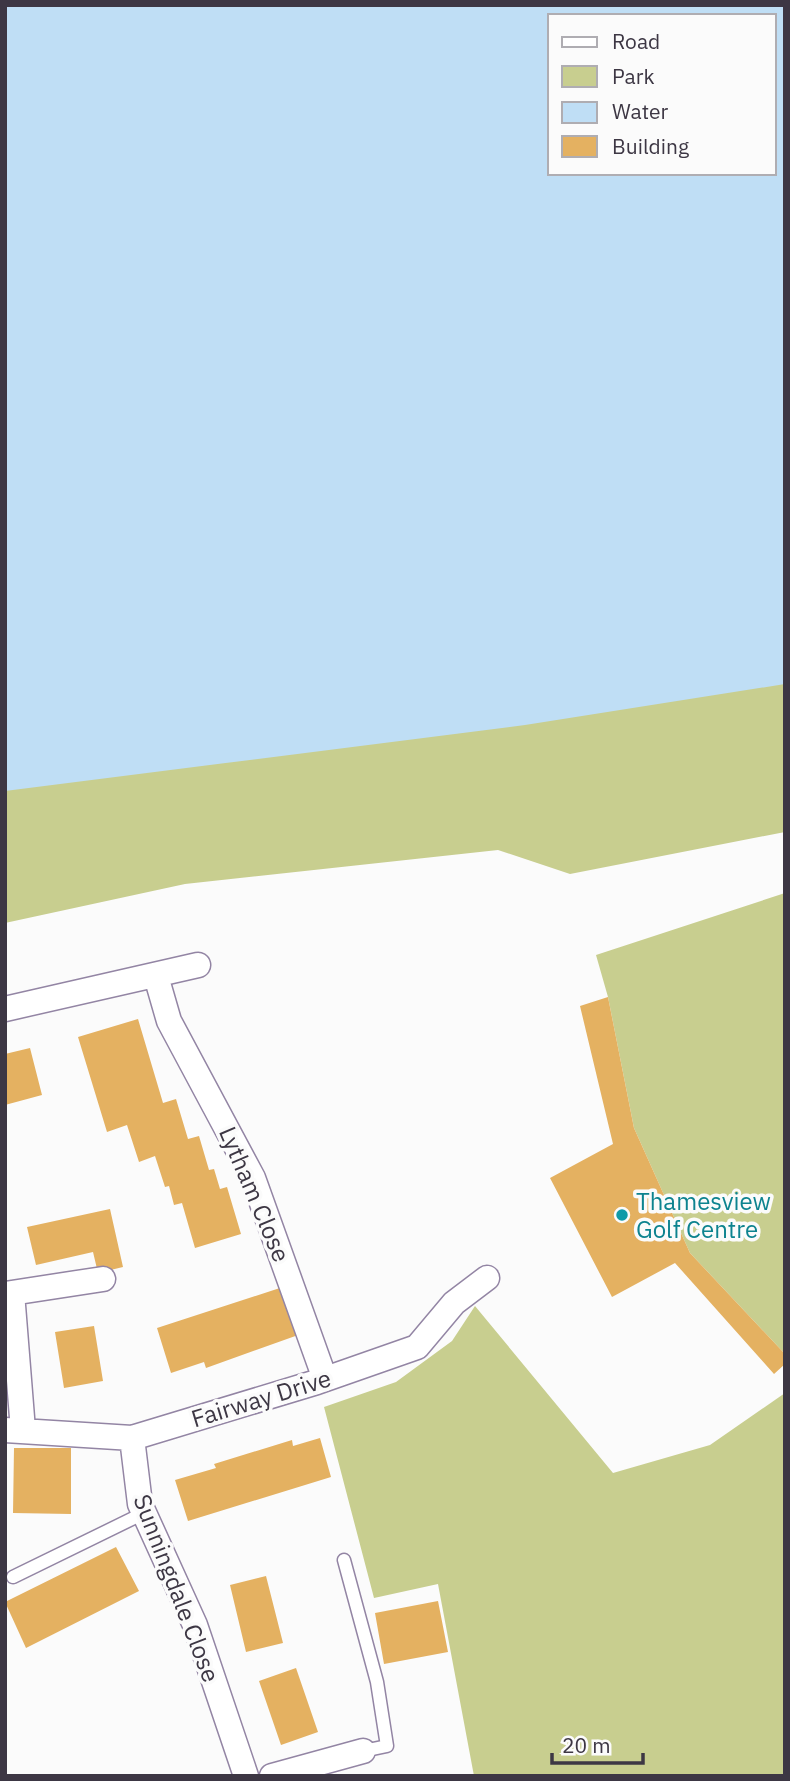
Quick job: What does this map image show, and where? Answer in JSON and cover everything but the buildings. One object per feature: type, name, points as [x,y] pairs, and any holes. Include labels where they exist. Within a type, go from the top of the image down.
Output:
[{"type":"street","points":[[5,1009],[198,965]]},
{"type":"street","name":"Lytham Close","points":[[156,976],[169,1021],[253,1178],[325,1379]]},
{"type":"street","name":"Fairway Drive","points":[[14,1430],[132,1438],[325,1379],[417,1347],[454,1303],[487,1278]]},
{"type":"street","points":[[14,1430],[9,1293],[103,1279]]},
{"type":"street","name":"Sunningdale Close","points":[[132,1438],[140,1504],[195,1625],[246,1776]]},
{"type":"street","points":[[272,1776],[363,1751]]},
{"type":"lane","points":[[13,1577],[144,1513]]},
{"type":"lane","points":[[344,1560],[377,1682],[387,1746],[363,1751]]},
{"type":"green space","points":[[785,26],[785,832],[570,874],[498,850],[185,884],[5,923],[5,325],[548,174],[776,175]]},
{"type":"green space","points":[[785,893],[785,1354],[690,1253],[634,1128],[608,997],[596,955]]},
{"type":"green space","points":[[475,1306],[613,1473],[710,1445],[785,1393],[785,1776],[474,1776],[438,1584],[374,1598],[324,1407],[396,1382],[452,1341]]},
{"type":"water","points":[[5,5],[785,5],[785,684],[525,725],[5,791]]},
{"type":"place","name":"Thamesview Golf Centre","points":[[622,1215]]}]
